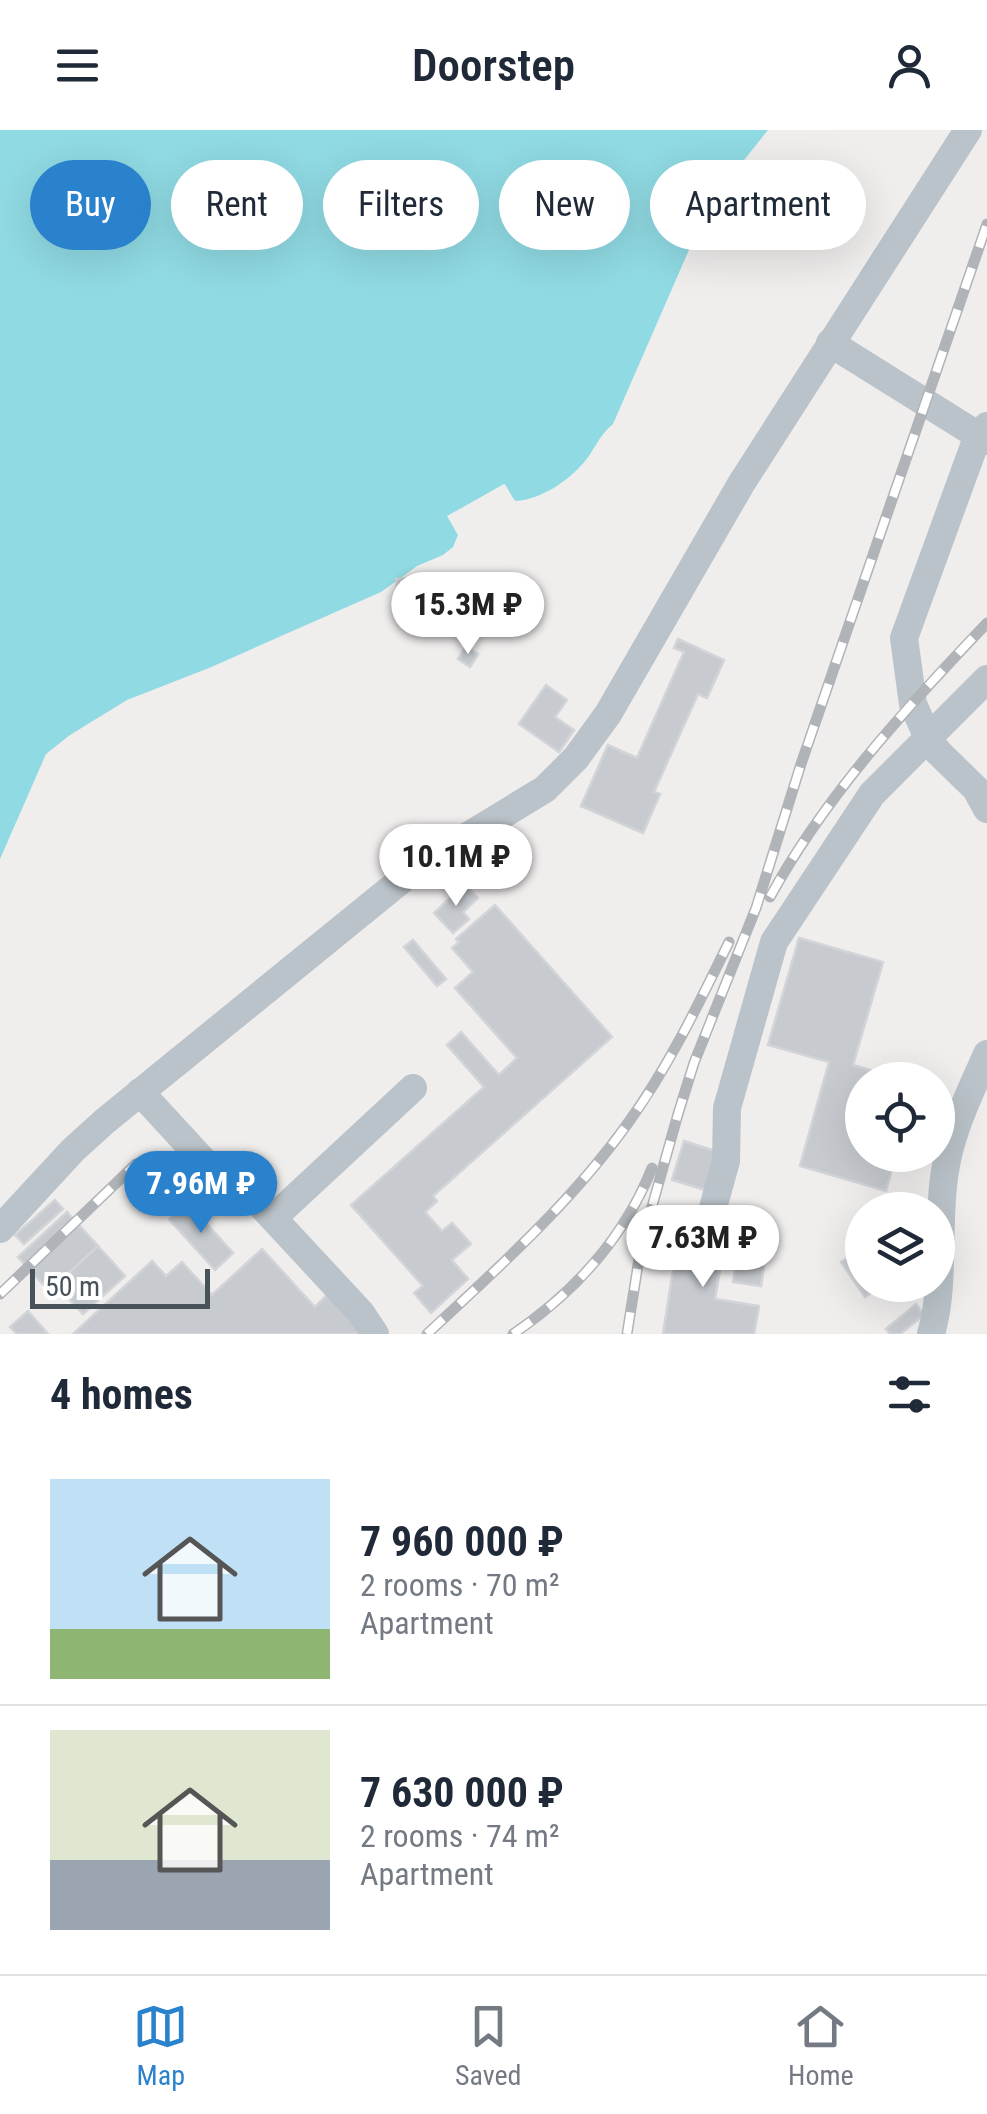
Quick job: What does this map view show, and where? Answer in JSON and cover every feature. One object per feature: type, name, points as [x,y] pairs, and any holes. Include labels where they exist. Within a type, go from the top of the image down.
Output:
[{"type":"street","points":[[0,1229],[73,1150],[420,865],[524,803],[560,776],[608,714],[733,498],[968,130]]},
{"type":"street","points":[[830,343],[984,434],[904,638],[912,704],[928,738],[976,789],[987,809]]},
{"type":"street","points":[[712,1215],[726,1161],[727,1108],[774,942],[872,794],[987,679]]},
{"type":"street","points":[[930,1334],[936,1304],[945,1166],[987,1054]]},
{"type":"street","points":[[273,1218],[414,1088]]},
{"type":"street","points":[[140,1092],[234,1194],[258,1202],[374,1334]]},
{"type":"water","points":[[0,130],[768,130],[744,160],[650,160],[650,250],[689,250],[613,424],[574,472],[546,492],[525,500],[515,501],[504,484],[448,516],[458,535],[453,547],[381,592],[127,700],[70,735],[46,754],[0,859]]},
{"type":"pier","points":[[505,484],[517,506],[511,504],[503,490],[454,518],[462,533],[461,540],[447,516]]},
{"type":"building","points":[[415,577],[417,594],[398,596],[396,579]]},
{"type":"building","points":[[678,639],[724,660],[707,698],[698,694],[654,792],[660,794],[643,833],[581,806],[608,745],[637,758],[684,652],[674,648]]},
{"type":"building","points":[[466,647],[478,654],[470,667],[458,659]]},
{"type":"building","points":[[546,685],[567,700],[555,717],[574,730],[559,752],[519,724]]},
{"type":"building","points":[[465,884],[478,898],[463,912],[469,919],[453,933],[434,913]]},
{"type":"building","points":[[495,905],[612,1037],[433,1196],[437,1201],[425,1212],[442,1231],[452,1223],[471,1244],[452,1260],[468,1279],[431,1313],[414,1293],[423,1286],[351,1205],[484,1087],[447,1045],[461,1032],[499,1075],[517,1058],[455,988],[473,972],[452,948],[459,942],[456,939]]},
{"type":"building","points":[[799,938],[883,962],[854,1062],[845,1062],[845,1172],[891,1172],[886,1191],[800,1166],[829,1062],[768,1045]]},
{"type":"building","points":[[413,940],[446,979],[437,986],[404,947]]},
{"type":"building","points":[[684,1141],[719,1152],[708,1191],[672,1180]]},
{"type":"building","points":[[55,1200],[63,1209],[24,1244],[15,1235]]},
{"type":"building","points":[[188,1203],[233,1253],[215,1270],[169,1219]]},
{"type":"building","points":[[67,1212],[98,1246],[49,1291],[18,1257]]},
{"type":"building","points":[[680,1226],[726,1234],[715,1299],[759,1306],[754,1334],[663,1334]]},
{"type":"building","points":[[741,1234],[768,1239],[761,1286],[733,1282]]},
{"type":"building","points":[[98,1246],[125,1276],[83,1314],[56,1285]]},
{"type":"building","points":[[262,1249],[315,1307],[330,1292],[369,1334],[73,1334],[152,1261],[166,1276],[182,1262],[212,1295]]},
{"type":"building","points":[[916,1304],[924,1315],[900,1334],[890,1334],[886,1329]]},
{"type":"building","points":[[28,1311],[48,1334],[17,1334],[10,1327]]},
{"type":"railway","points":[[627,1334],[641,1246],[694,1063],[756,908],[801,764],[987,224]]},
{"type":"railway","points":[[770,897],[842,788],[987,623]]},
{"type":"railway","points":[[427,1334],[533,1234],[606,1152],[670,1058],[729,942]]},
{"type":"railway","points":[[0,1294],[136,1164]]},
{"type":"railway","points":[[513,1334],[557,1300],[595,1262],[627,1218],[652,1168]]}]
